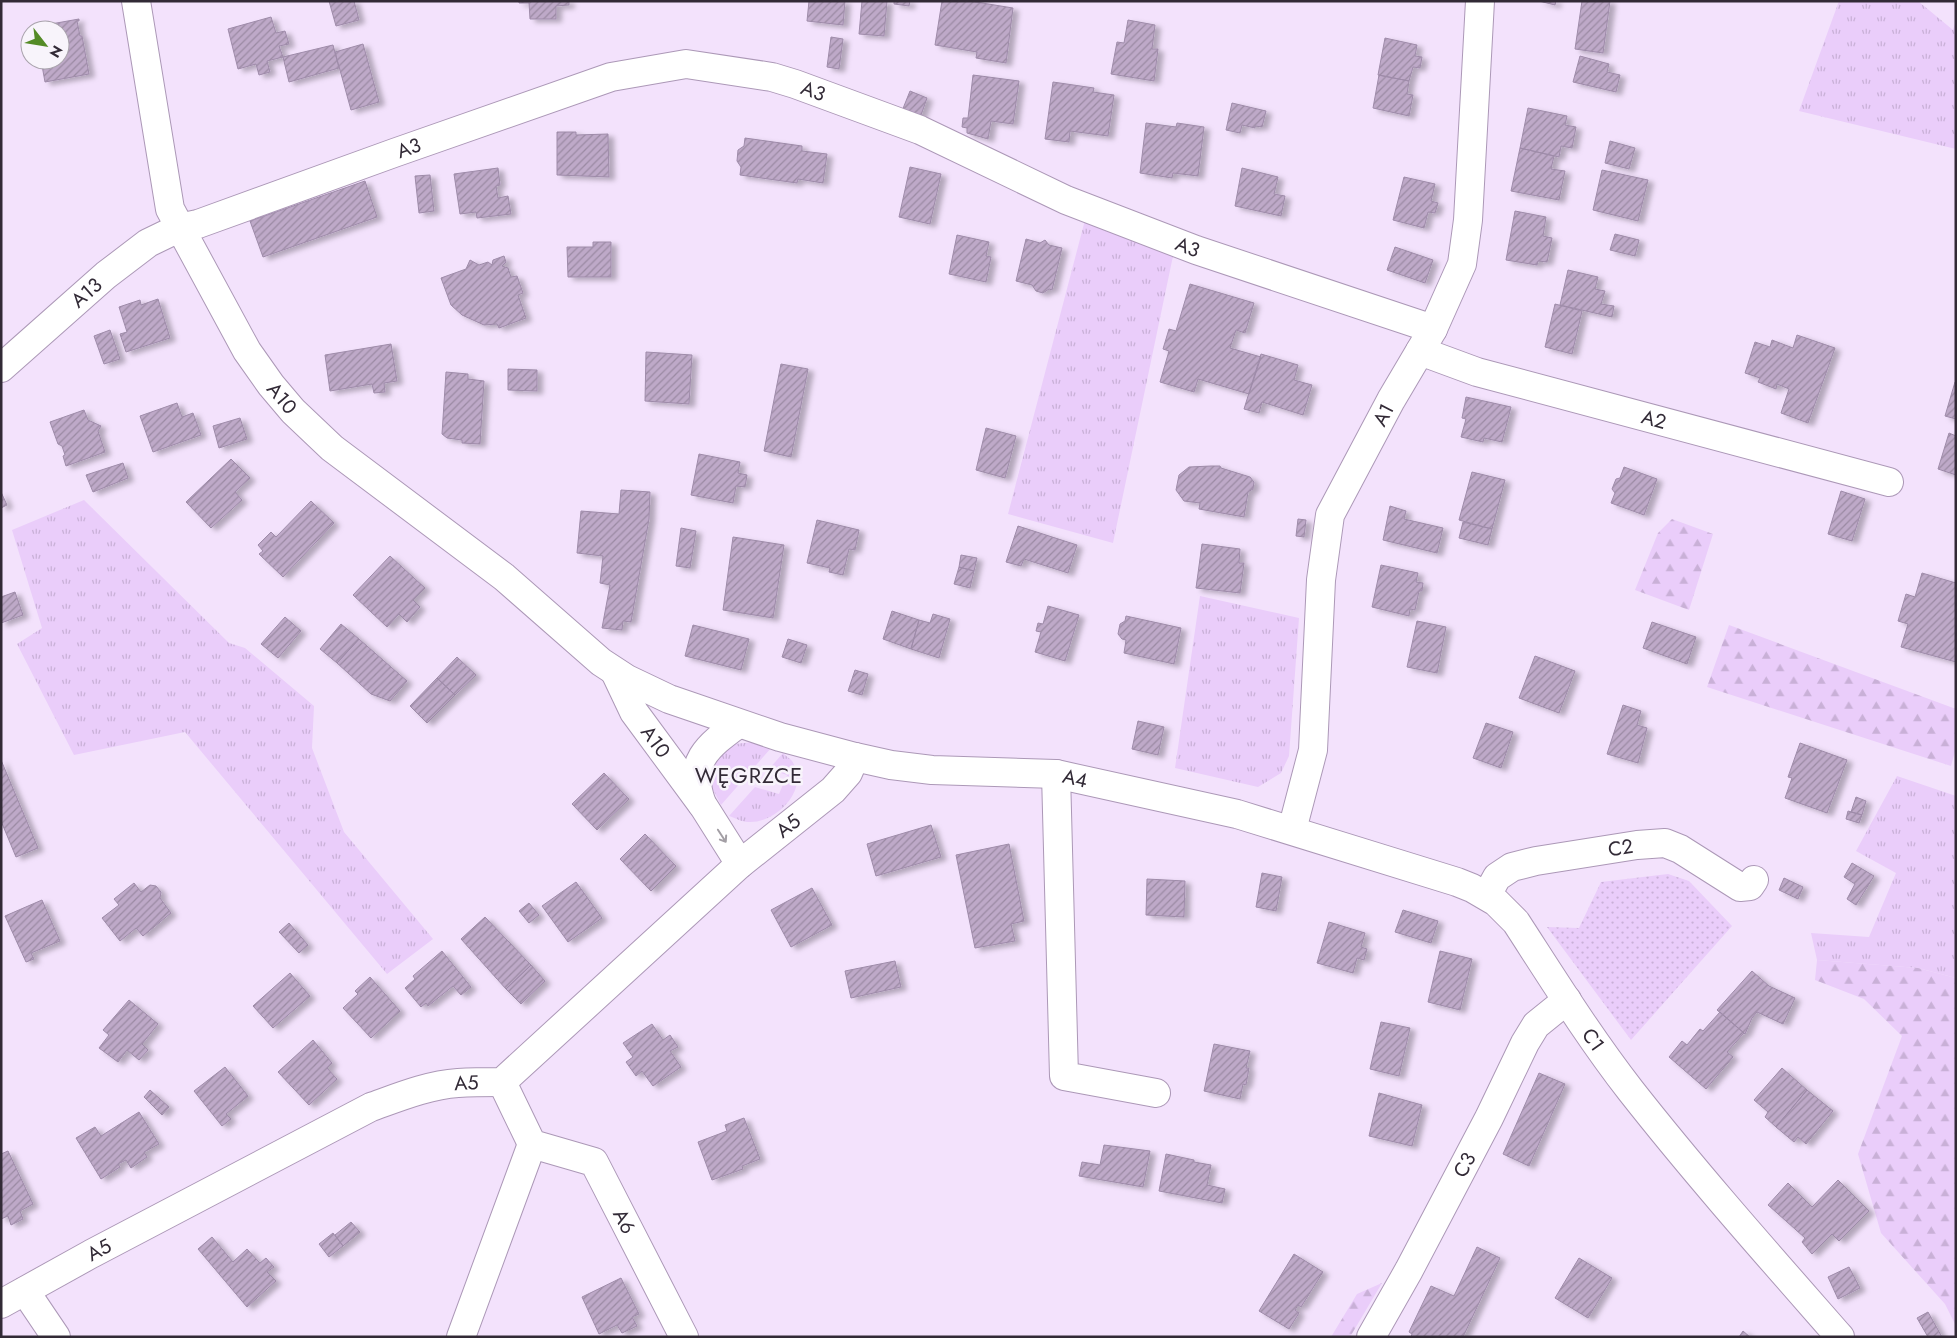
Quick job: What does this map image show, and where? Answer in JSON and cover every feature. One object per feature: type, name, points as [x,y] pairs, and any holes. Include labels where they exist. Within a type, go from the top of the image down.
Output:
[{"type":"street","name":"A10","points":[[136,1],[170,209],[247,351],[271,386],[312,430],[339,454],[504,577],[589,653],[615,672],[669,699],[738,724],[855,757]]},
{"type":"street","name":"A1","points":[[1292,830],[1312,750],[1321,580],[1330,515],[1426,340],[1462,264],[1468,220],[1480,1]]},
{"type":"street","name":"A3","points":[[179,228],[198,224],[611,77],[686,64],[772,77],[920,130],[1066,200],[1426,340]]},
{"type":"street","name":"A13","points":[[1,368],[120,264],[148,242],[179,228]]},
{"type":"street","name":"A2","points":[[1426,340],[1477,372],[1889,482]]},
{"type":"street","name":"A10","points":[[615,672],[634,712],[704,807],[740,864]]},
{"type":"street","name":"A10","points":[[704,807],[697,791],[697,781],[703,755],[716,740],[738,724]]},
{"type":"street","name":"A4","points":[[855,757],[891,765],[932,770],[1056,774],[1217,809],[1292,830]]},
{"type":"street","name":"A5","points":[[1,1304],[99,1250],[371,1108],[440,1086],[458,1083],[502,1082],[740,864],[833,790],[848,773],[855,757]]},
{"type":"street","points":[[1056,774],[1064,1076],[1156,1093]]},
{"type":"street","name":"C1","points":[[1292,830],[1457,882],[1487,895],[1506,910],[1516,922],[1600,1049],[1637,1098],[1722,1202],[1840,1337]]},
{"type":"street","name":"C2","points":[[1487,895],[1497,877],[1512,867],[1536,861],[1637,845],[1665,843],[1680,849],[1740,887],[1750,886],[1754,880]]},
{"type":"street","name":"C3","points":[[1371,1337],[1414,1262],[1525,1042],[1536,1025],[1567,1000]]},
{"type":"street","points":[[461,1337],[532,1144],[502,1082]]},
{"type":"street","name":"A6","points":[[532,1144],[594,1162],[684,1337]]},
{"type":"street","points":[[25,1291],[56,1337]]},
{"type":"green space","points":[[1839,1],[1918,1],[1953,30],[1956,20],[1956,149],[1799,111]]},
{"type":"green space","points":[[1085,220],[1173,256],[1113,543],[1008,514]]},
{"type":"green space","points":[[84,500],[229,643],[245,648],[314,706],[312,748],[344,832],[433,939],[387,974],[185,732],[74,755],[17,644],[42,628],[12,530]]},
{"type":"green space","points":[[1672,519],[1713,534],[1689,610],[1635,590],[1658,533]]},
{"type":"green space","points":[[1200,596],[1299,618],[1289,756],[1281,773],[1258,787],[1175,768]]},
{"type":"green space","points":[[1729,625],[1956,709],[1956,748],[1951,766],[1707,687]]},
{"type":"green space","points":[[754,742],[772,747],[721,805],[710,784],[711,766],[718,755],[734,744]]},
{"type":"green space","points":[[783,753],[792,761],[797,772],[797,783],[788,803],[779,811],[759,821],[746,822],[729,816],[755,787],[779,794],[787,775],[769,769]]},
{"type":"green space","points":[[1897,776],[1956,796],[1956,978],[1918,968],[1817,960],[1811,933],[1869,937],[1896,873],[1856,851]]},
{"type":"green space","points":[[1668,874],[1689,881],[1732,926],[1631,1040],[1547,927],[1579,928],[1601,882]]},
{"type":"green space","points":[[1817,960],[1918,968],[1956,978],[1956,1326],[1945,1304],[1881,1233],[1858,1154],[1902,1036],[1864,999],[1815,980]]},
{"type":"green space","points":[[1382,1283],[1350,1337],[1331,1337],[1357,1294]]},
{"type":"building","points":[[329,1],[354,1],[359,20],[336,26]]},
{"type":"building","points":[[519,1],[569,1],[569,5],[556,6],[556,19],[530,19],[529,3],[519,3]]},
{"type":"building","points":[[809,1],[845,1],[843,25],[807,21]]},
{"type":"building","points":[[862,1],[887,1],[884,36],[859,34]]},
{"type":"building","points":[[894,1],[910,1],[909,6],[894,4]]},
{"type":"building","points":[[942,1],[970,1],[1013,8],[1006,63],[976,58],[977,52],[935,45]]},
{"type":"building","points":[[1539,1],[1556,1],[1555,5]]},
{"type":"building","points":[[1582,1],[1610,1],[1603,53],[1575,49]]},
{"type":"building","points":[[271,17],[276,33],[285,31],[289,44],[279,46],[283,57],[267,61],[270,72],[259,75],[256,64],[238,69],[228,29]]},
{"type":"building","points":[[79,19],[77,21],[80,36],[82,36],[89,74],[45,82],[43,70],[70,70],[70,21]]},
{"type":"building","points":[[1128,20],[1155,25],[1152,49],[1158,49],[1154,81],[1111,74],[1117,42],[1124,43]]},
{"type":"building","points":[[831,37],[843,39],[839,69],[827,67]]},
{"type":"building","points":[[1385,38],[1417,45],[1415,56],[1422,57],[1420,68],[1413,67],[1409,81],[1378,75]]},
{"type":"building","points":[[363,44],[379,102],[351,110],[335,52]]},
{"type":"building","points":[[333,45],[339,68],[289,82],[283,57]]},
{"type":"building","points":[[1580,56],[1609,64],[1607,72],[1620,75],[1616,92],[1573,82]]},
{"type":"building","points":[[973,75],[1019,81],[1013,124],[991,121],[988,139],[967,133],[967,128],[962,127],[963,118],[968,118]]},
{"type":"building","points":[[1379,75],[1409,81],[1407,94],[1413,95],[1409,116],[1373,108]]},
{"type":"building","points":[[1053,82],[1094,88],[1093,92],[1114,95],[1108,136],[1070,131],[1069,142],[1045,139]]},
{"type":"building","points":[[910,91],[927,98],[920,118],[902,111]]},
{"type":"building","points":[[1232,103],[1266,111],[1262,127],[1255,126],[1255,128],[1242,125],[1240,133],[1226,130]]},
{"type":"building","points":[[1528,108],[1567,116],[1565,125],[1576,127],[1572,148],[1561,146],[1559,157],[1520,148]]},
{"type":"building","points":[[1146,123],[1176,127],[1177,123],[1204,127],[1198,176],[1173,173],[1172,178],[1140,173]]},
{"type":"building","points":[[557,132],[576,132],[576,135],[608,134],[609,177],[557,175]]},
{"type":"building","points":[[745,138],[802,146],[802,151],[827,154],[823,183],[798,179],[797,183],[740,175],[741,167],[737,161],[738,150],[744,146]]},
{"type":"building","points":[[1610,141],[1635,148],[1629,169],[1605,163]]},
{"type":"building","points":[[1520,148],[1554,156],[1551,169],[1565,171],[1559,200],[1511,191]]},
{"type":"building","points":[[910,167],[941,174],[930,224],[899,217]]},
{"type":"building","points":[[498,168],[500,185],[496,186],[498,198],[508,196],[511,214],[477,218],[476,212],[460,214],[454,174]]},
{"type":"building","points":[[1242,168],[1278,177],[1274,194],[1285,196],[1281,216],[1235,206]]},
{"type":"building","points":[[1602,170],[1648,180],[1638,221],[1593,210]]},
{"type":"building","points":[[430,175],[434,211],[419,213],[415,176]]},
{"type":"building","points":[[1404,177],[1435,184],[1431,201],[1438,203],[1435,213],[1428,212],[1424,228],[1393,220]]},
{"type":"building","points":[[365,181],[377,217],[263,257],[250,221]]},
{"type":"building","points":[[1515,211],[1546,217],[1543,236],[1552,238],[1547,262],[1538,261],[1537,265],[1506,260]]},
{"type":"building","points":[[1615,234],[1639,240],[1635,256],[1610,250]]},
{"type":"building","points":[[957,235],[989,242],[986,256],[991,257],[986,282],[949,274]]},
{"type":"building","points":[[1026,239],[1040,243],[1045,240],[1049,245],[1062,248],[1052,290],[1049,289],[1043,293],[1036,291],[1032,285],[1016,281]]},
{"type":"building","points":[[593,242],[611,242],[611,277],[568,277],[567,247],[593,247]]},
{"type":"building","points":[[1395,247],[1433,260],[1425,283],[1387,270]]},
{"type":"building","points":[[504,256],[506,262],[502,266],[508,268],[511,277],[517,276],[523,293],[518,295],[526,318],[499,328],[497,324],[484,325],[462,315],[451,305],[441,278],[466,269],[470,260],[479,265],[488,262],[492,265],[493,260]]},
{"type":"building","points":[[1568,270],[1598,277],[1595,289],[1605,291],[1601,304],[1614,306],[1612,317],[1560,305]]},
{"type":"building","points":[[1190,284],[1254,303],[1245,333],[1236,330],[1230,348],[1261,357],[1249,394],[1198,379],[1194,392],[1160,382],[1169,351],[1163,349],[1169,329],[1176,331]]},
{"type":"building","points":[[158,299],[170,338],[126,352],[120,334],[127,332],[119,307],[140,300],[141,305]]},
{"type":"building","points":[[1555,304],[1582,311],[1572,354],[1545,347]]},
{"type":"building","points":[[110,330],[120,359],[104,364],[94,336]]},
{"type":"building","points":[[1797,335],[1835,348],[1808,423],[1781,413],[1789,389],[1777,384],[1776,389],[1758,382],[1760,378],[1745,373],[1755,342],[1770,347],[1772,340],[1793,348]]},
{"type":"building","points":[[391,344],[397,381],[384,383],[385,392],[374,393],[372,384],[330,391],[325,355]]},
{"type":"building","points":[[646,352],[692,355],[689,404],[645,401]]},
{"type":"building","points":[[1261,354],[1298,365],[1294,380],[1312,385],[1303,415],[1262,402],[1259,413],[1244,409]]},
{"type":"building","points":[[781,364],[808,369],[791,457],[764,451]]},
{"type":"building","points":[[508,369],[537,370],[537,391],[508,390]]},
{"type":"building","points":[[446,372],[468,374],[468,379],[484,381],[480,444],[462,443],[462,440],[447,438],[442,434]]},
{"type":"building","points":[[1956,382],[1956,419],[1945,416]]},
{"type":"building","points":[[1466,397],[1511,407],[1502,442],[1484,438],[1483,442],[1461,437],[1466,419],[1462,418]]},
{"type":"building","points":[[177,403],[182,417],[193,413],[201,435],[153,452],[140,416]]},
{"type":"building","points":[[84,410],[88,420],[101,426],[98,431],[105,452],[66,466],[62,446],[58,444],[50,422]]},
{"type":"building","points":[[240,418],[247,439],[219,448],[213,426]]},
{"type":"building","points":[[986,428],[1016,436],[1005,478],[976,470]]},
{"type":"building","points":[[1949,433],[1956,436],[1956,475],[1938,469]]},
{"type":"building","points":[[699,454],[740,462],[738,473],[747,475],[745,487],[736,486],[733,503],[691,495]]},
{"type":"building","points":[[231,459],[250,478],[235,492],[242,500],[211,528],[186,502]]},
{"type":"building","points":[[123,463],[128,478],[93,492],[86,475]]},
{"type":"building","points":[[1220,466],[1221,468],[1250,477],[1254,482],[1253,489],[1248,492],[1244,517],[1199,509],[1200,503],[1184,501],[1176,490],[1179,475],[1189,467]]},
{"type":"building","points":[[1624,467],[1657,479],[1644,515],[1611,503],[1615,493],[1612,489],[1616,479],[1620,478]]},
{"type":"building","points":[[1472,472],[1505,480],[1492,529],[1459,520]]},
{"type":"building","points":[[621,490],[650,492],[649,519],[631,622],[623,621],[622,630],[602,628],[610,585],[600,583],[603,556],[577,553],[581,511],[619,514]]},
{"type":"building","points":[[1841,491],[1865,499],[1852,541],[1828,534]]},
{"type":"building","points":[[1,492],[7,505],[1,508]]},
{"type":"building","points":[[311,501],[334,523],[283,577],[259,554],[263,551],[258,545],[271,532],[276,537]]},
{"type":"building","points":[[1390,506],[1406,511],[1404,519],[1443,528],[1437,553],[1383,540]]},
{"type":"building","points":[[1298,519],[1306,520],[1304,537],[1296,536]]},
{"type":"building","points":[[817,520],[859,530],[855,550],[849,549],[843,575],[829,572],[830,568],[807,563]]},
{"type":"building","points":[[1463,522],[1492,529],[1488,545],[1459,538]]},
{"type":"building","points":[[1018,526],[1077,545],[1068,573],[1024,559],[1021,566],[1006,562]]},
{"type":"building","points":[[681,528],[696,531],[690,568],[676,566]]},
{"type":"building","points":[[733,537],[784,545],[773,618],[723,610]]},
{"type":"building","points":[[1202,544],[1240,549],[1239,563],[1244,563],[1240,593],[1196,588]]},
{"type":"building","points":[[961,555],[977,558],[974,571],[959,567]]},
{"type":"building","points":[[390,556],[425,588],[413,600],[420,607],[407,622],[399,614],[387,627],[353,595]]},
{"type":"building","points":[[1381,565],[1418,573],[1416,582],[1423,583],[1422,591],[1419,591],[1415,610],[1410,609],[1409,616],[1372,607]]},
{"type":"building","points":[[959,567],[974,571],[970,588],[954,584]]},
{"type":"building","points":[[1922,573],[1956,583],[1956,662],[1901,647],[1908,624],[1898,621],[1906,594],[1915,597]]},
{"type":"building","points":[[15,592],[23,615],[1,623],[1,597]]},
{"type":"building","points":[[1048,606],[1079,615],[1065,661],[1035,652],[1041,632],[1036,631],[1038,623],[1043,624]]},
{"type":"building","points":[[892,611],[919,620],[911,649],[883,639]]},
{"type":"building","points":[[933,614],[950,619],[939,658],[911,649],[919,620],[930,623]]},
{"type":"building","points":[[1126,616],[1181,628],[1174,664],[1124,653],[1126,640],[1122,639],[1118,634],[1120,624],[1125,621]]},
{"type":"building","points":[[285,617],[301,631],[278,658],[261,644]]},
{"type":"building","points":[[1417,621],[1446,627],[1437,673],[1407,667]]},
{"type":"building","points":[[1652,622],[1696,637],[1687,664],[1643,648]]},
{"type":"building","points":[[341,624],[359,639],[337,663],[320,649]]},
{"type":"building","points":[[693,625],[749,639],[741,670],[685,656]]},
{"type":"building","points":[[359,639],[407,681],[390,701],[371,694],[337,663]]},
{"type":"building","points":[[788,639],[807,645],[801,663],[782,657]]},
{"type":"building","points":[[1535,656],[1575,671],[1559,713],[1519,698]]},
{"type":"building","points":[[457,657],[476,675],[455,695],[437,678]]},
{"type":"building","points":[[855,670],[868,674],[862,695],[848,691]]},
{"type":"building","points":[[437,678],[455,695],[427,723],[410,706]]},
{"type":"building","points":[[1623,705],[1641,711],[1637,725],[1647,728],[1638,763],[1607,754]]},
{"type":"building","points":[[1138,721],[1164,727],[1158,755],[1132,749]]},
{"type":"building","points":[[1486,723],[1513,732],[1501,768],[1473,758]]},
{"type":"building","points":[[1800,743],[1847,760],[1827,813],[1785,798],[1792,778],[1788,777]]},
{"type":"building","points":[[1,760],[38,848],[16,857],[1,821]]},
{"type":"building","points":[[604,773],[629,799],[597,830],[572,804]]},
{"type":"building","points":[[1856,797],[1866,801],[1862,815],[1851,812]]},
{"type":"building","points":[[1848,811],[1862,815],[1859,823],[1846,819]]},
{"type":"building","points":[[931,825],[941,857],[876,876],[867,844]]},
{"type":"building","points":[[645,834],[676,866],[651,891],[620,859]]},
{"type":"building","points":[[1009,844],[1024,921],[1011,924],[1015,941],[975,948],[956,855]]},
{"type":"building","points":[[1852,863],[1874,876],[1856,905],[1847,899],[1855,884],[1844,877]]},
{"type":"building","points":[[1262,873],[1282,877],[1276,911],[1256,907]]},
{"type":"building","points":[[1784,878],[1803,887],[1798,899],[1779,890]]},
{"type":"building","points":[[1147,879],[1185,881],[1184,917],[1146,915]]},
{"type":"building","points":[[576,882],[602,918],[568,942],[542,906]]},
{"type":"building","points":[[134,883],[141,892],[150,885],[156,886],[161,892],[160,898],[171,913],[143,936],[136,928],[120,941],[102,918],[119,905],[114,899]]},
{"type":"building","points":[[812,888],[832,925],[791,947],[771,910]]},
{"type":"building","points":[[42,900],[60,941],[31,953],[34,959],[26,962],[5,916]]},
{"type":"building","points":[[529,903],[539,915],[529,923],[519,911]]},
{"type":"building","points":[[1403,910],[1438,921],[1431,943],[1395,932]]},
{"type":"building","points":[[485,917],[531,965],[506,989],[461,939]]},
{"type":"building","points":[[1329,922],[1365,933],[1361,947],[1367,949],[1364,960],[1357,958],[1353,973],[1317,963]]},
{"type":"building","points":[[289,923],[308,945],[299,953],[279,932]]},
{"type":"building","points":[[442,951],[471,987],[461,995],[453,986],[428,1006],[426,1003],[421,1007],[405,988],[415,979],[413,976]]},
{"type":"building","points":[[1440,951],[1472,959],[1460,1010],[1428,1002]]},
{"type":"building","points":[[895,961],[901,987],[851,998],[845,971]]},
{"type":"building","points":[[531,965],[545,981],[521,1004],[506,989]]},
{"type":"building","points":[[1752,971],[1769,986],[1795,998],[1783,1024],[1757,1012],[1752,1018],[1745,1034],[1717,1010]]},
{"type":"building","points":[[290,973],[310,996],[273,1028],[253,1006]]},
{"type":"building","points":[[370,977],[400,1011],[371,1038],[343,1008],[358,994],[355,991]]},
{"type":"building","points":[[129,1000],[158,1024],[142,1044],[148,1050],[139,1060],[127,1050],[118,1062],[99,1048],[109,1035],[103,1030]]},
{"type":"building","points":[[1720,1012],[1744,1033],[1727,1052],[1733,1057],[1706,1089],[1669,1057],[1682,1041],[1687,1045],[1700,1029],[1703,1031]]},
{"type":"building","points":[[1381,1022],[1410,1028],[1399,1076],[1370,1069]]},
{"type":"building","points":[[652,1024],[663,1040],[670,1035],[678,1047],[670,1051],[681,1067],[653,1086],[642,1071],[636,1076],[626,1062],[633,1057],[623,1043]]},
{"type":"building","points":[[313,1040],[332,1063],[327,1068],[337,1079],[309,1105],[278,1072]]},
{"type":"building","points":[[1214,1044],[1250,1051],[1246,1068],[1249,1068],[1246,1085],[1243,1084],[1240,1099],[1204,1091]]},
{"type":"building","points":[[225,1067],[248,1096],[226,1114],[231,1119],[222,1126],[194,1091]]},
{"type":"building","points":[[1782,1068],[1807,1090],[1776,1127],[1765,1117],[1768,1112],[1754,1100]]},
{"type":"building","points":[[1539,1073],[1565,1084],[1529,1166],[1503,1154]]},
{"type":"building","points":[[150,1090],[169,1107],[162,1115],[144,1097]]},
{"type":"building","points":[[1807,1090],[1833,1111],[1806,1144],[1798,1137],[1794,1142],[1776,1127]]},
{"type":"building","points":[[1379,1093],[1422,1105],[1412,1146],[1369,1136]]},
{"type":"building","points":[[139,1112],[159,1144],[144,1152],[147,1157],[131,1168],[126,1160],[118,1164],[120,1167],[101,1179],[76,1138],[95,1127],[101,1136]]},
{"type":"building","points":[[744,1118],[760,1159],[742,1166],[743,1169],[712,1180],[698,1142],[727,1131],[725,1125]]},
{"type":"building","points":[[1104,1145],[1150,1151],[1143,1187],[1079,1176],[1082,1162],[1100,1165]]},
{"type":"building","points":[[8,1151],[33,1204],[20,1211],[23,1219],[11,1225],[8,1216],[1,1219],[1,1154]]},
{"type":"building","points":[[1166,1154],[1211,1165],[1207,1185],[1225,1189],[1222,1203],[1159,1191]]},
{"type":"building","points":[[1838,1180],[1869,1211],[1839,1241],[1832,1234],[1812,1254],[1802,1242],[1805,1238],[1768,1205],[1788,1183],[1812,1207]]},
{"type":"building","points":[[351,1222],[360,1232],[343,1246],[335,1235]]},
{"type":"building","points":[[333,1233],[343,1246],[329,1257],[319,1244]]},
{"type":"building","points":[[212,1237],[233,1262],[247,1249],[260,1263],[266,1258],[274,1267],[267,1272],[276,1281],[247,1307],[198,1249]]},
{"type":"building","points":[[1477,1247],[1500,1258],[1463,1337],[1411,1337],[1412,1334],[1409,1332],[1431,1286],[1454,1296]]},
{"type":"building","points":[[1294,1254],[1323,1272],[1301,1307],[1298,1305],[1295,1310],[1299,1313],[1289,1329],[1259,1311]]},
{"type":"building","points":[[1579,1258],[1612,1278],[1588,1318],[1555,1298]]},
{"type":"building","points":[[1849,1267],[1860,1288],[1838,1299],[1828,1277]]},
{"type":"building","points":[[621,1278],[639,1314],[632,1317],[637,1326],[622,1333],[617,1325],[599,1334],[582,1297]]},
{"type":"building","points":[[1928,1312],[1942,1337],[1928,1337],[1917,1318]]},
{"type":"building","points":[[1743,1331],[1750,1337],[1739,1337]]},
{"type":"district","name":"WĘGRZCE","points":[[749,775]]}]
